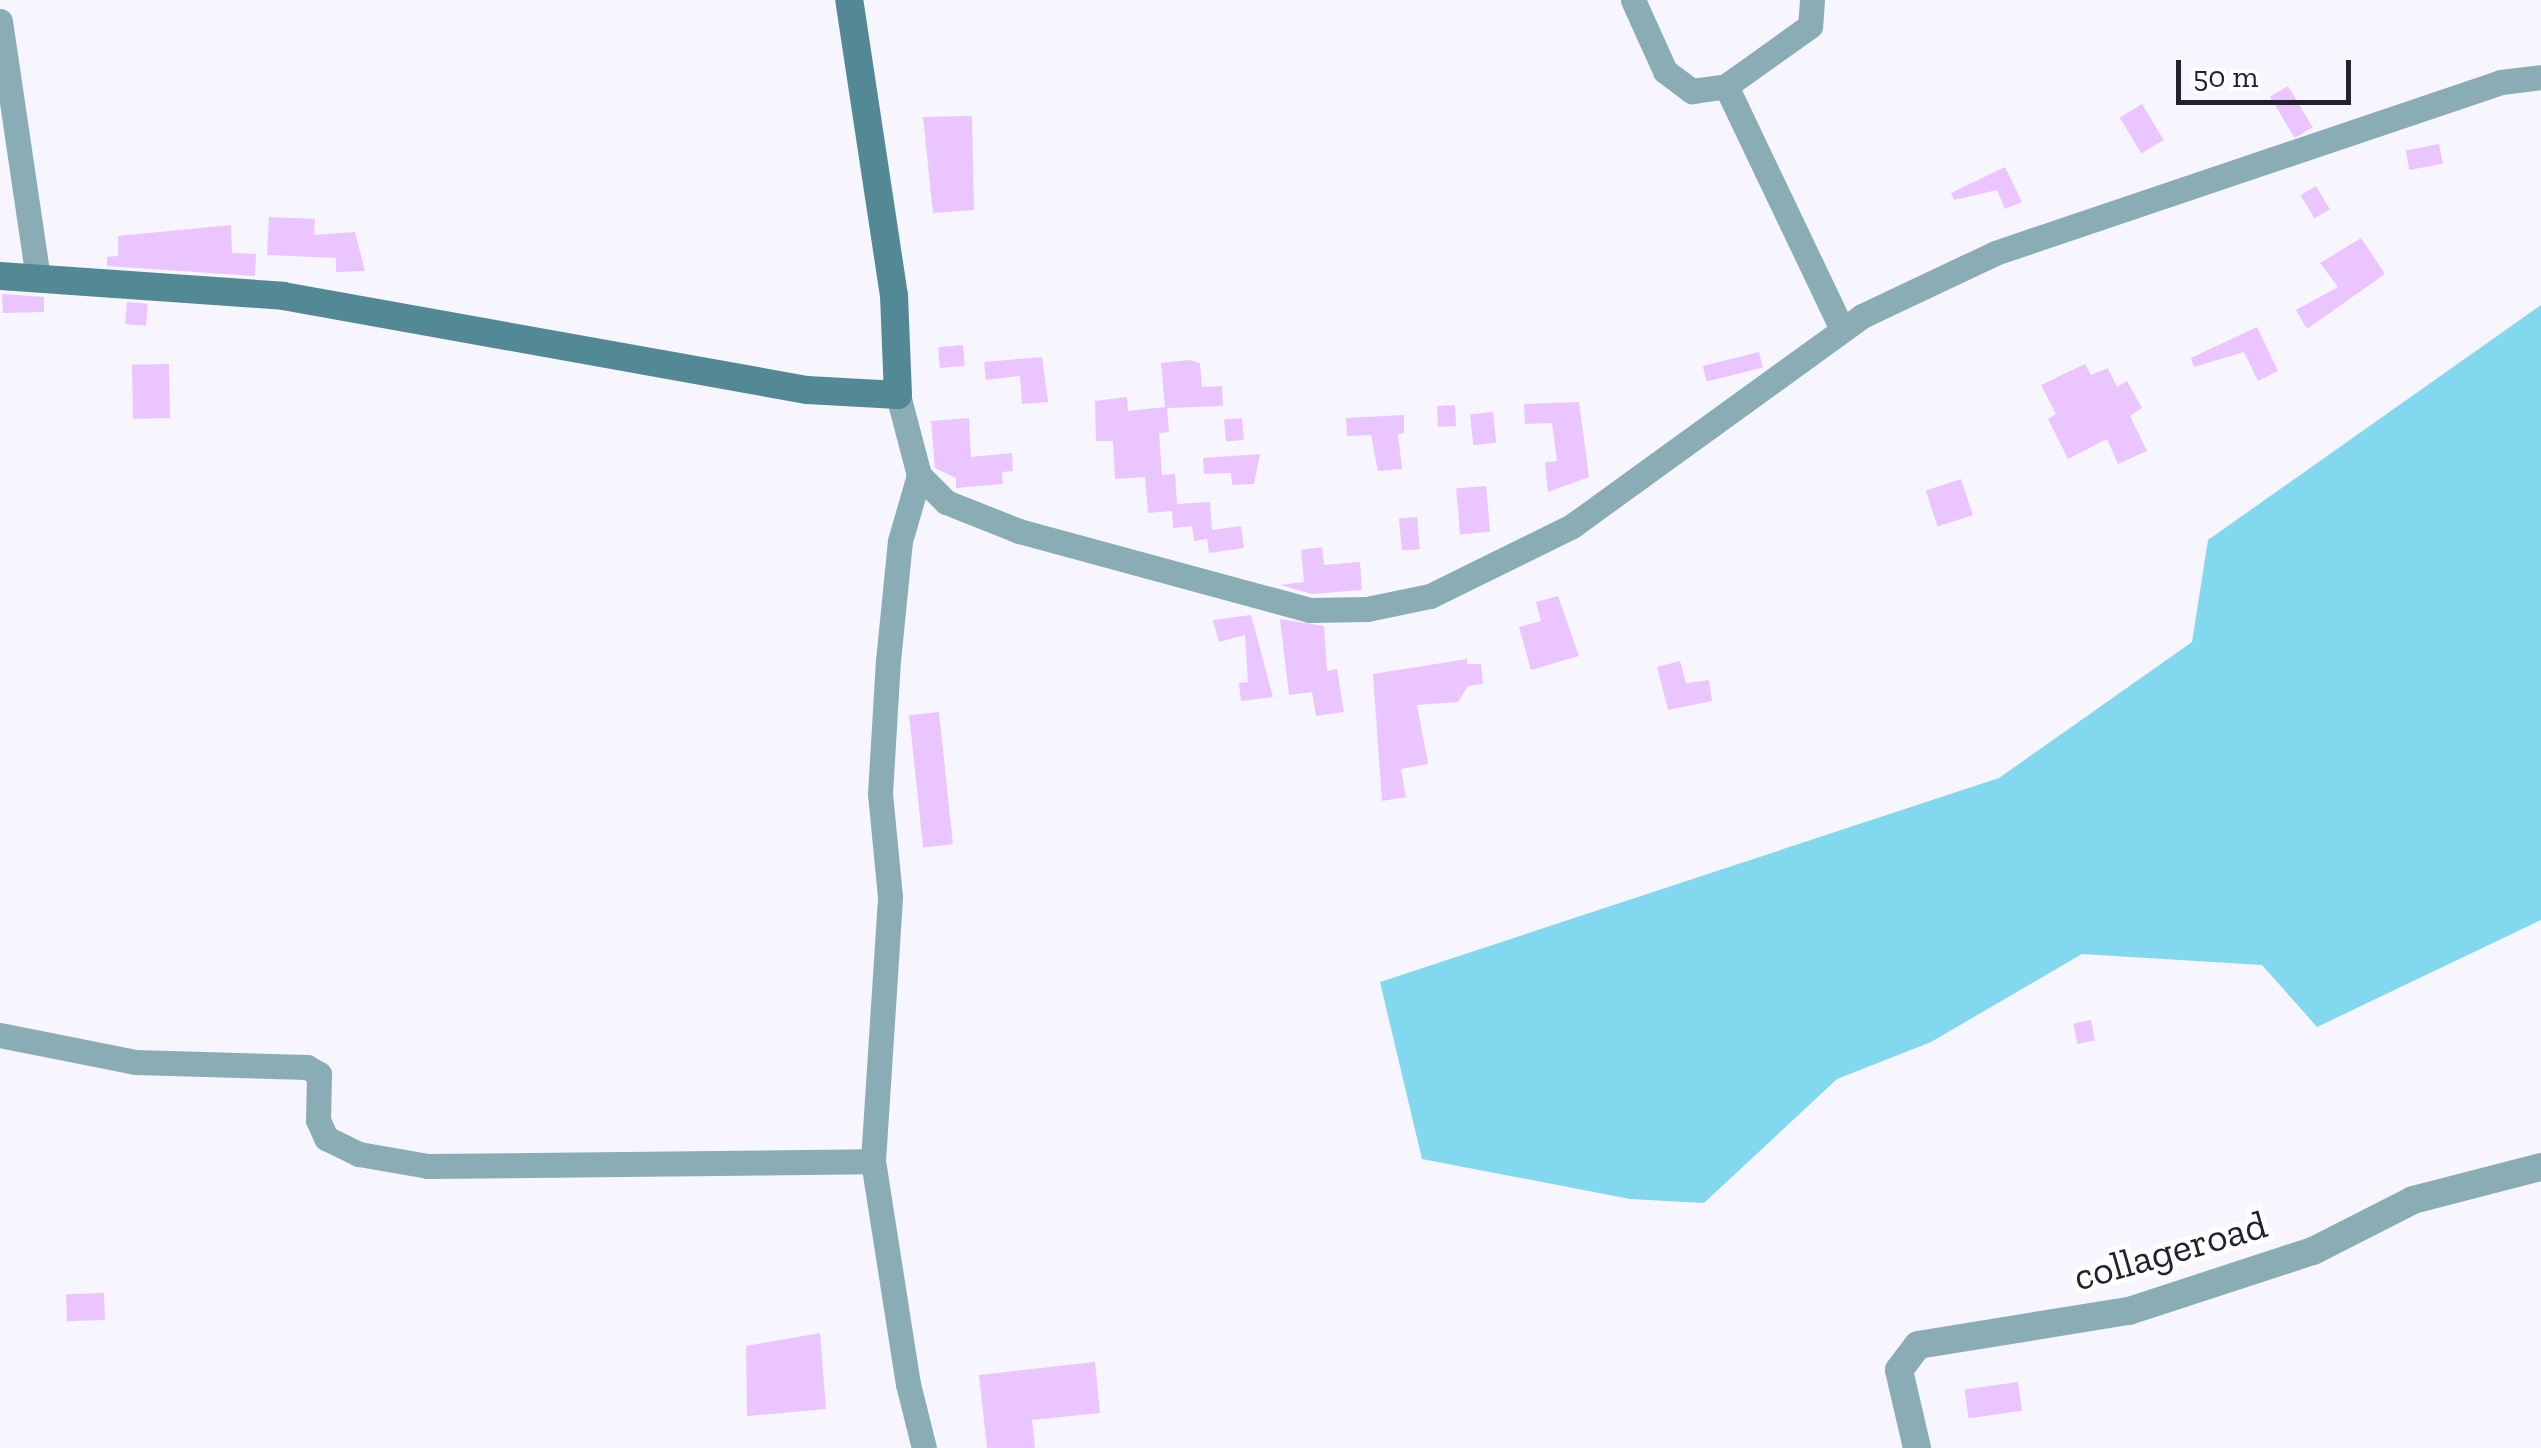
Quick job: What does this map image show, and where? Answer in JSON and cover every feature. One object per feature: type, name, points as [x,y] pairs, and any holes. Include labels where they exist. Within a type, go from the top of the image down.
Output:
[{"type":"main road","points":[[0,276],[283,296],[807,390],[898,395],[894,296],[849,0]]},
{"type":"street","points":[[1633,0],[1665,71],[1692,91],[1726,86],[1810,26],[1812,0]]},
{"type":"street","points":[[0,21],[38,278]]},
{"type":"street","points":[[898,395],[919,475],[946,502],[1020,531],[1310,610],[1367,608],[1430,596],[1572,526],[1842,329],[1994,253],[2429,105],[2541,76]]},
{"type":"street","points":[[1726,86],[1842,329]]},
{"type":"street","points":[[919,475],[900,541],[886,680],[880,794],[890,897],[873,1161],[908,1384],[924,1448]]},
{"type":"street","points":[[0,1034],[134,1062],[308,1067],[319,1074],[318,1120],[326,1138],[359,1154],[428,1166],[873,1161]]},
{"type":"street","name":"collageroad","points":[[1917,1448],[1900,1370],[1918,1345],[2129,1310],[2313,1251],[2413,1200],[2541,1167]]},
{"type":"water","points":[[2541,305],[2541,920],[2317,1027],[2262,965],[2082,954],[1931,1042],[1837,1079],[1704,1203],[1630,1199],[1422,1159],[1380,982],[1999,778],[2192,642],[2208,540]]},
{"type":"building","points":[[2288,86],[2313,127],[2295,138],[2270,97]]},
{"type":"building","points":[[2142,104],[2164,140],[2141,153],[2120,117]]},
{"type":"building","points":[[972,116],[974,210],[933,213],[923,117]]},
{"type":"building","points":[[2439,144],[2443,164],[2409,170],[2406,150]]},
{"type":"building","points":[[2005,167],[2022,202],[2005,209],[1997,190],[1954,200],[1951,193]]},
{"type":"building","points":[[2316,186],[2330,209],[2314,218],[2301,195]]},
{"type":"building","points":[[269,217],[315,219],[314,235],[355,232],[365,271],[336,272],[336,258],[267,255]]},
{"type":"building","points":[[231,225],[232,253],[256,254],[255,276],[107,266],[107,257],[118,256],[118,236]]},
{"type":"building","points":[[2361,238],[2385,274],[2307,329],[2296,310],[2338,287],[2320,263]]},
{"type":"building","points":[[2,294],[44,297],[44,312],[3,313]]},
{"type":"building","points":[[127,302],[148,304],[146,326],[125,324]]},
{"type":"building","points":[[2257,327],[2278,371],[2258,381],[2244,352],[2194,367],[2191,358]]},
{"type":"building","points":[[963,345],[965,366],[940,368],[938,347]]},
{"type":"building","points":[[1759,352],[1763,368],[1707,382],[1703,366]]},
{"type":"building","points":[[1042,357],[1048,402],[1022,404],[1020,376],[986,380],[984,362]]},
{"type":"building","points":[[1161,363],[1200,363],[1202,387],[1222,386],[1223,406],[1167,408],[1169,432],[1159,433],[1162,475],[1175,474],[1177,504],[1210,502],[1212,530],[1241,526],[1244,548],[1209,553],[1207,539],[1194,541],[1192,526],[1173,528],[1172,511],[1148,513],[1145,477],[1115,479],[1113,441],[1096,441],[1095,401],[1127,397],[1128,411],[1165,407]]},
{"type":"building","points":[[169,364],[170,418],[133,419],[132,365]]},
{"type":"building","points":[[2085,364],[2091,375],[2108,368],[2117,387],[2127,381],[2142,408],[2130,416],[2147,451],[2118,464],[2107,439],[2068,459],[2048,419],[2056,414],[2041,385]]},
{"type":"building","points":[[1579,402],[1589,477],[1548,492],[1545,462],[1557,461],[1552,423],[1525,424],[1524,404]]},
{"type":"building","points":[[1455,405],[1456,426],[1438,427],[1437,406]]},
{"type":"building","points":[[1493,412],[1496,443],[1473,445],[1470,414]]},
{"type":"building","points":[[1404,415],[1404,433],[1398,434],[1402,469],[1378,471],[1371,435],[1347,436],[1346,418]]},
{"type":"building","points":[[969,418],[971,457],[1012,453],[1013,471],[1002,472],[1003,484],[956,488],[956,478],[935,468],[931,421]]},
{"type":"building","points":[[1242,418],[1244,440],[1226,441],[1224,420]]},
{"type":"building","points":[[1260,454],[1254,484],[1232,485],[1231,473],[1204,474],[1203,458]]},
{"type":"building","points":[[1961,479],[1973,515],[1938,527],[1926,490]]},
{"type":"building","points":[[1486,486],[1490,532],[1460,534],[1456,489]]},
{"type":"building","points":[[1417,517],[1420,549],[1402,550],[1399,519]]},
{"type":"building","points":[[1322,547],[1324,565],[1360,562],[1362,590],[1312,594],[1280,585],[1304,582],[1301,550]]},
{"type":"building","points":[[1558,596],[1579,656],[1531,670],[1519,627],[1541,621],[1536,602]]},
{"type":"building","points":[[1251,615],[1273,697],[1241,701],[1239,683],[1248,682],[1245,635],[1219,642],[1213,620]]},
{"type":"building","points":[[1280,619],[1324,626],[1327,671],[1337,669],[1344,712],[1316,716],[1312,692],[1289,695]]},
{"type":"building","points":[[1467,659],[1467,664],[1481,664],[1483,684],[1468,686],[1458,702],[1417,705],[1428,764],[1401,769],[1406,797],[1382,801],[1373,674]]},
{"type":"building","points":[[1680,661],[1686,683],[1709,680],[1712,701],[1668,710],[1657,667]]},
{"type":"building","points":[[939,712],[953,844],[923,847],[909,715]]},
{"type":"building","points":[[2091,1020],[2095,1041],[2077,1044],[2073,1023]]},
{"type":"building","points":[[104,1293],[105,1320],[67,1321],[66,1294]]},
{"type":"building","points":[[820,1333],[826,1409],[747,1416],[746,1346]]},
{"type":"building","points":[[1095,1362],[1100,1413],[1032,1420],[1035,1448],[987,1448],[979,1375]]},
{"type":"building","points":[[2018,1382],[2022,1411],[1969,1418],[1965,1390]]}]
